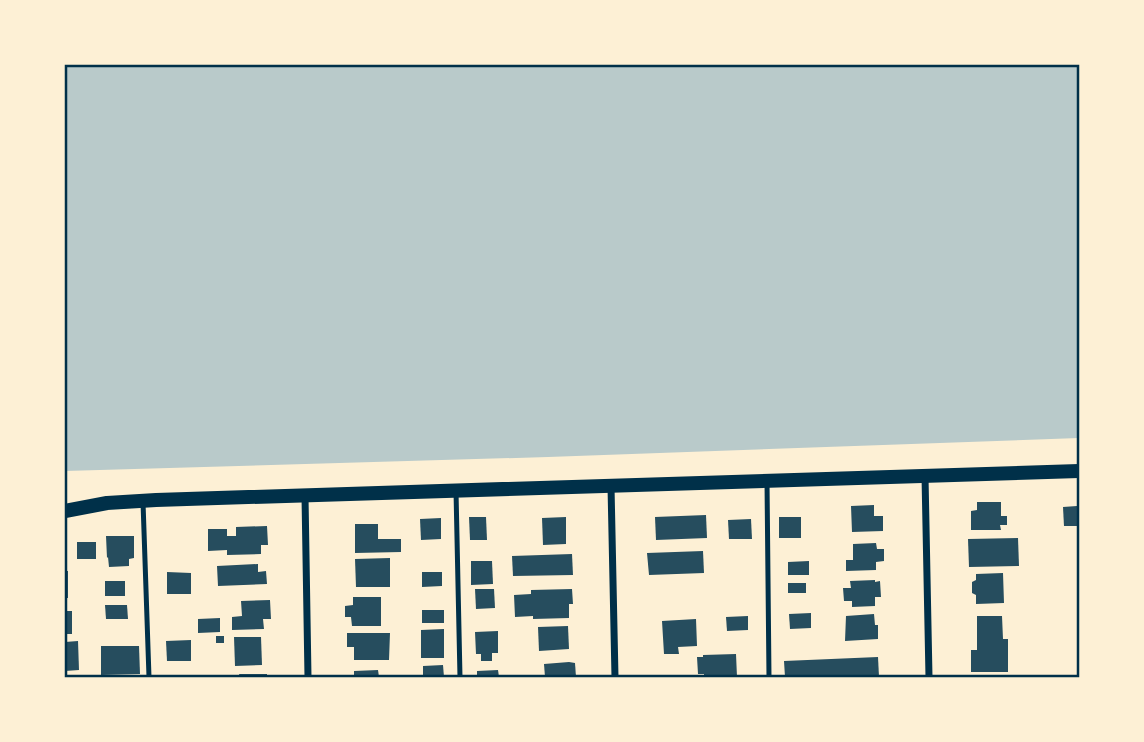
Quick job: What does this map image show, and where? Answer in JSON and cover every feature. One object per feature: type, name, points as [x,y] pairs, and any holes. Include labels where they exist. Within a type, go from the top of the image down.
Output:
[{"type":"main road","points":[[65,511],[94,504],[143,501],[1079,471]]},
{"type":"street","points":[[925,476],[929,677]]},
{"type":"street","points":[[611,486],[615,677]]},
{"type":"street","points":[[305,496],[308,677]]},
{"type":"lane","points":[[767,481],[769,677]]},
{"type":"lane","points":[[456,491],[460,677]]},
{"type":"lane","points":[[143,501],[149,677]]},
{"type":"shaded area","points":[[65,65],[1079,65],[1079,438],[65,471]]},
{"type":"building","points":[[977,502],[1001,502],[1001,516],[1007,516],[1007,525],[1000,525],[1001,530],[971,530],[971,511],[977,510]]},
{"type":"building","points":[[874,505],[874,516],[883,516],[883,531],[852,532],[851,506]]},
{"type":"building","points":[[1077,506],[1078,526],[1064,526],[1063,507]]},
{"type":"building","points":[[706,515],[707,538],[656,540],[655,517]]},
{"type":"building","points":[[469,517],[486,517],[487,540],[470,540]]},
{"type":"building","points":[[566,517],[566,544],[543,545],[542,518]]},
{"type":"building","points":[[779,517],[801,517],[801,538],[779,538]]},
{"type":"building","points":[[441,518],[441,539],[421,540],[420,519]]},
{"type":"building","points":[[751,519],[752,539],[729,539],[728,520]]},
{"type":"building","points":[[355,524],[378,524],[378,539],[401,539],[401,552],[355,553]]},
{"type":"building","points":[[267,526],[268,545],[261,545],[261,554],[227,555],[227,550],[208,551],[208,529],[227,529],[227,536],[236,536],[236,527]]},
{"type":"building","points":[[106,536],[134,536],[134,558],[129,559],[129,566],[109,567]]},
{"type":"building","points":[[1018,538],[1019,566],[969,567],[968,539]]},
{"type":"building","points":[[77,542],[96,542],[96,559],[77,559]]},
{"type":"building","points":[[876,543],[877,549],[884,549],[884,561],[876,562],[876,570],[846,571],[846,560],[853,560],[853,544]]},
{"type":"building","points":[[703,551],[704,573],[649,575],[647,553]]},
{"type":"building","points":[[572,554],[573,575],[513,576],[512,556]]},
{"type":"building","points":[[390,558],[390,587],[356,587],[355,559]]},
{"type":"building","points":[[471,561],[492,561],[493,584],[471,585]]},
{"type":"building","points":[[809,561],[809,575],[788,575],[788,562]]},
{"type":"building","points":[[258,564],[258,572],[266,571],[267,584],[218,586],[217,566]]},
{"type":"building","points":[[65,571],[68,571],[68,598],[65,598]]},
{"type":"building","points":[[167,572],[191,573],[191,594],[167,594]]},
{"type":"building","points":[[422,572],[442,572],[442,586],[422,587]]},
{"type":"building","points":[[1003,573],[1004,603],[976,604],[972,582],[976,580],[976,574]]},
{"type":"building","points":[[105,581],[125,581],[125,596],[105,596]]},
{"type":"building","points":[[850,581],[880,581],[881,597],[875,597],[875,606],[852,607],[852,601],[844,601],[843,588],[851,588]]},
{"type":"building","points":[[788,583],[806,583],[806,593],[788,593]]},
{"type":"building","points":[[475,589],[494,589],[495,608],[476,609]]},
{"type":"building","points":[[572,589],[573,604],[569,604],[569,618],[515,617],[514,595],[531,594],[531,590]]},
{"type":"building","points":[[353,597],[381,597],[381,626],[352,626],[351,617],[345,617],[345,606],[353,605]]},
{"type":"building","points":[[270,600],[271,619],[263,619],[264,629],[232,630],[232,617],[242,616],[241,601]]},
{"type":"building","points":[[105,605],[127,605],[128,619],[106,619]]},
{"type":"building","points":[[422,610],[444,610],[444,623],[422,623]]},
{"type":"building","points":[[65,611],[72,611],[72,634],[65,634]]},
{"type":"building","points":[[811,613],[811,628],[790,629],[789,614]]},
{"type":"building","points":[[874,614],[875,625],[878,625],[878,639],[845,641],[846,616]]},
{"type":"building","points":[[748,616],[748,630],[727,631],[726,617]]},
{"type":"building","points":[[977,616],[1002,616],[1003,639],[1008,639],[1008,672],[971,672],[971,650],[977,650]]},
{"type":"building","points":[[220,618],[220,632],[198,633],[198,619]]},
{"type":"building","points":[[696,619],[697,646],[678,647],[679,654],[664,654],[662,621]]},
{"type":"building","points":[[568,626],[569,649],[539,651],[538,627]]},
{"type":"building","points":[[444,629],[444,658],[421,658],[421,630]]},
{"type":"building","points":[[498,631],[498,653],[492,653],[492,661],[481,661],[481,654],[476,654],[475,632]]},
{"type":"building","points":[[347,633],[390,633],[389,660],[354,660],[354,647],[347,647]]},
{"type":"building","points":[[216,636],[224,636],[224,643],[216,643]]},
{"type":"building","points":[[234,637],[261,637],[262,665],[235,666]]},
{"type":"building","points":[[191,640],[191,661],[167,661],[166,641]]},
{"type":"building","points":[[78,641],[79,670],[65,671],[65,642]]},
{"type":"building","points":[[101,646],[139,646],[140,674],[101,675]]},
{"type":"building","points":[[736,654],[737,677],[704,677],[704,674],[698,674],[697,657]]},
{"type":"building","points":[[878,657],[879,677],[785,677],[784,661]]},
{"type":"building","points":[[575,663],[576,677],[545,677],[544,664]]},
{"type":"building","points":[[443,665],[444,677],[423,677],[423,666]]},
{"type":"building","points":[[378,670],[379,677],[354,677],[354,671]]},
{"type":"building","points":[[498,670],[499,677],[477,677],[477,671]]},
{"type":"building","points":[[239,674],[267,674],[267,677],[240,677]]}]
